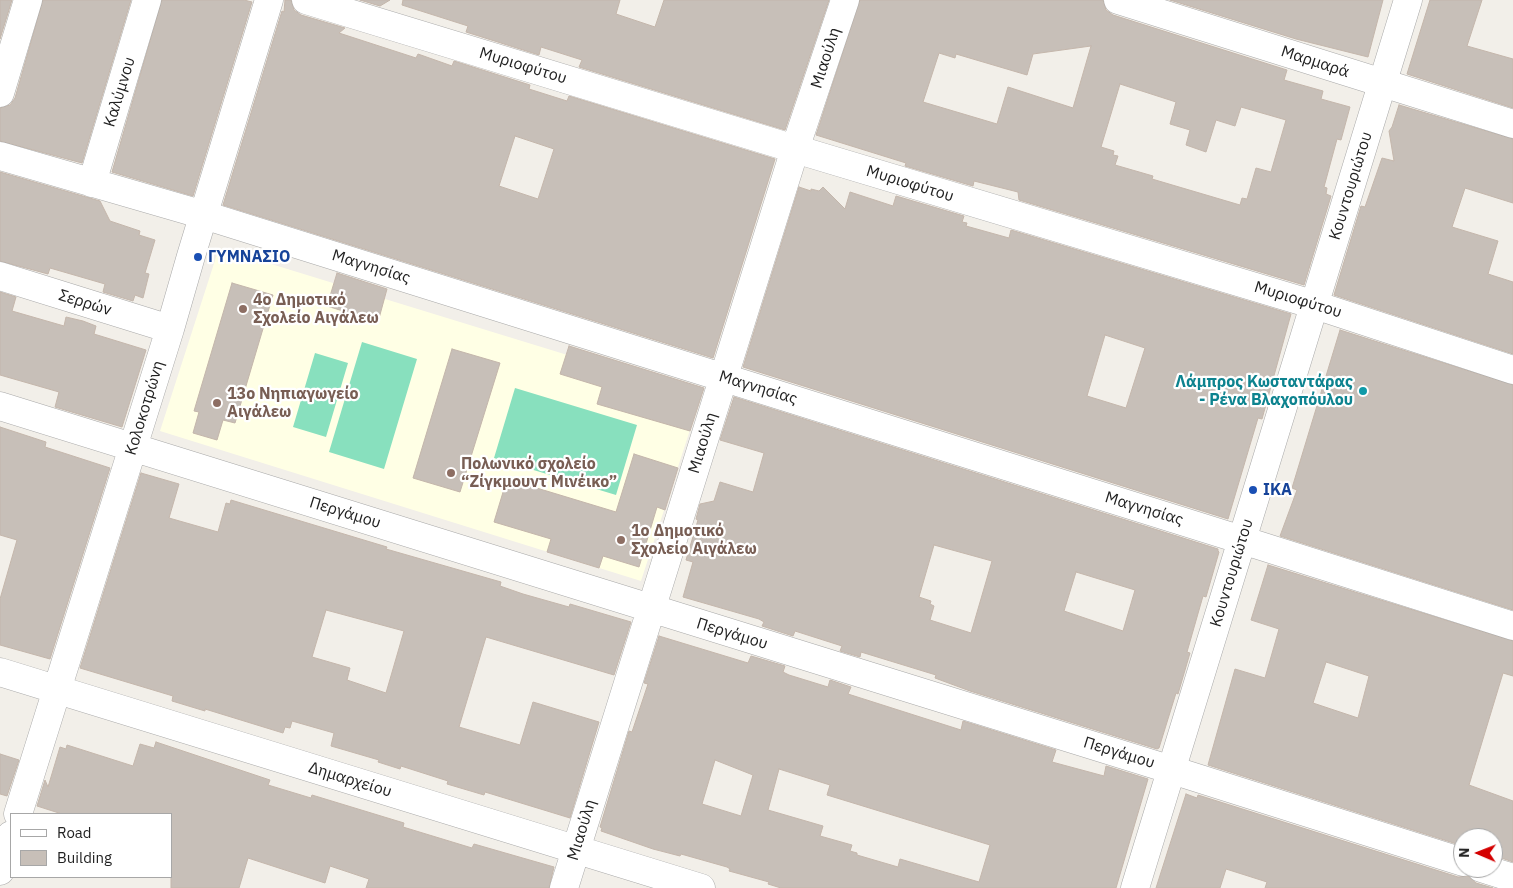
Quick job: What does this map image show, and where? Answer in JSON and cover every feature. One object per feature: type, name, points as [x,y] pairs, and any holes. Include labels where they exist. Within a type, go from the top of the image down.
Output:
[{"type":"street","points":[[0,93],[28,0]]},
{"type":"street","name":"Καλύμνου","points":[[92,183],[147,0]]},
{"type":"street","name":"Κολοκοτρώνη","points":[[18,813],[170,329],[269,0]]},
{"type":"street","name":"Μυριοφύτου","points":[[306,0],[1315,305],[1513,370]]},
{"type":"street","name":"Μιαούλη","points":[[564,888],[795,149],[845,0]]},
{"type":"street","name":"Μαρμαρά","points":[[1118,0],[1513,124]]},
{"type":"street","name":"Κουντουριώτου","points":[[1135,888],[1408,0]]},
{"type":"street","name":"Μαγνησίας","points":[[0,156],[204,215],[1513,626]]},
{"type":"street","name":"Σερρών","points":[[0,276],[170,329]]},
{"type":"street","name":"Περγάμου","points":[[0,406],[1453,859]]},
{"type":"street","name":"Δημαρχείου","points":[[0,672],[700,888]]},
{"type":"street","points":[[0,870],[10,838]]},
{"type":"shaded area","points":[[219,248],[701,396],[641,581],[160,431]]},
{"type":"green space","points":[[362,342],[417,359],[384,469],[329,452]]},
{"type":"green space","points":[[315,353],[348,363],[326,437],[293,427]]},
{"type":"green space","points":[[515,388],[637,425],[616,495],[494,458]]},
{"type":"building","points":[[0,0],[12,0],[0,39]]},
{"type":"building","points":[[43,0],[131,0],[82,163],[0,141],[0,108],[10,105],[15,98]]},
{"type":"building","points":[[162,0],[244,0],[252,2],[193,196],[112,172]]},
{"type":"building","points":[[285,0],[291,0],[294,10],[301,15],[345,28],[339,33],[416,58],[418,54],[452,66],[454,61],[530,85],[529,89],[567,101],[569,96],[775,159],[713,358],[223,205],[282,11],[284,12]],"holes":[[[515,136],[554,149],[538,199],[499,186]]]},
{"type":"building","points":[[360,0],[390,0],[380,6]]},
{"type":"building","points":[[403,0],[620,0],[616,14],[655,27],[664,0],[829,0],[785,130],[579,67],[582,60],[541,47],[539,55],[466,32],[468,26],[402,5]]},
{"type":"building","points":[[860,0],[1103,0],[1106,10],[1113,15],[1287,70],[1284,80],[1323,91],[1321,99],[1350,107],[1341,140],[1337,139],[1324,187],[1327,188],[1326,194],[1331,196],[1304,285],[1019,200],[1018,192],[974,181],[973,186],[905,166],[906,163],[816,135]],"holes":[[[1091,46],[1073,108],[1008,87],[997,124],[923,102],[939,53],[955,58],[956,54],[1027,75],[1033,54]],[[1120,84],[1176,102],[1170,124],[1190,130],[1186,145],[1206,152],[1216,120],[1235,126],[1241,107],[1286,120],[1271,172],[1256,168],[1247,199],[1242,198],[1240,205],[1152,179],[1153,176],[1115,165],[1118,156],[1113,155],[1114,151],[1101,147]]]},
{"type":"building","points":[[1170,0],[1383,0],[1368,57],[1296,39]]},
{"type":"building","points":[[1430,0],[1482,0],[1467,46],[1513,59],[1513,108],[1407,74]]},
{"type":"building","points":[[1399,105],[1513,139],[1513,203],[1465,188],[1452,227],[1498,241],[1488,274],[1513,282],[1513,354],[1334,295],[1361,206],[1365,207],[1382,158],[1394,161],[1389,131]]},
{"type":"building","points":[[0,172],[100,201],[110,221],[140,231],[139,235],[155,240],[145,273],[149,274],[143,298],[135,295],[133,301],[103,292],[105,284],[50,268],[48,274],[0,261]]},
{"type":"building","points":[[799,187],[811,191],[811,189],[819,191],[823,187],[845,209],[850,192],[893,206],[896,196],[964,216],[962,222],[967,223],[966,226],[1009,238],[1011,230],[1291,314],[1262,419],[1258,418],[1228,519],[743,367]],"holes":[[[1105,335],[1145,348],[1126,408],[1087,396]]]},
{"type":"building","points":[[337,273],[387,289],[378,322],[327,306]]},
{"type":"building","points":[[232,283],[273,295],[235,423],[223,420],[217,440],[193,433],[199,412],[194,411]]},
{"type":"building","points":[[0,292],[16,297],[12,311],[64,326],[66,317],[83,321],[96,326],[94,334],[146,350],[122,427],[55,407],[59,392],[0,375]]},
{"type":"building","points":[[1340,330],[1513,385],[1513,610],[1280,536],[1297,490],[1292,488]]},
{"type":"building","points":[[569,346],[704,388],[690,431],[597,404],[602,387],[560,374]]},
{"type":"building","points":[[452,349],[500,363],[460,492],[413,478]]},
{"type":"building","points":[[734,397],[1218,549],[1219,552],[1206,597],[1203,596],[1187,652],[1190,653],[1178,694],[1176,693],[1159,748],[1157,749],[970,691],[935,678],[936,675],[861,652],[860,657],[840,651],[842,646],[795,631],[793,636],[762,626],[764,622],[759,619],[683,597],[693,562],[686,560],[698,520],[696,519],[700,504],[714,501],[720,482],[753,492],[764,453],[720,440]],"holes":[[[934,545],[992,561],[971,633],[930,620],[934,606],[930,604],[931,601],[919,597]],[[1076,572],[1135,590],[1123,631],[1064,611]]]},
{"type":"building","points":[[0,427],[46,442],[45,447],[110,468],[50,659],[0,645],[0,599],[17,540],[0,535]]},
{"type":"building","points":[[634,454],[678,468],[665,510],[657,507],[639,567],[603,556],[599,568],[547,552],[551,539],[494,522],[507,479],[616,512]]},
{"type":"building","points":[[141,473],[179,484],[169,518],[218,532],[226,503],[230,504],[231,500],[387,547],[386,549],[501,582],[500,586],[523,594],[569,607],[570,604],[631,622],[614,675],[486,637],[459,727],[520,745],[533,702],[599,722],[570,818],[485,792],[484,795],[447,784],[448,781],[401,766],[400,769],[378,762],[379,760],[331,746],[334,733],[292,721],[290,728],[285,727],[283,733],[172,701],[173,696],[80,668]],"holes":[[[326,610],[404,631],[386,693],[347,680],[350,668],[312,657]]]},
{"type":"building","points":[[1268,565],[1513,641],[1513,676],[1503,673],[1469,785],[1513,801],[1513,862],[1503,858],[1503,828],[1453,828],[1453,843],[1208,765],[1235,669],[1265,678],[1279,629],[1251,620]],"holes":[[[1326,662],[1369,676],[1358,718],[1313,703]]]},
{"type":"building","points":[[659,636],[748,663],[751,656],[785,666],[783,672],[789,675],[828,687],[830,680],[851,687],[848,694],[961,730],[963,721],[1056,750],[1052,762],[1104,776],[1106,766],[1148,779],[1116,888],[781,888],[768,884],[769,882],[729,871],[730,869],[727,867],[681,854],[680,856],[653,849],[601,831],[602,828],[600,827],[629,731],[632,732],[648,684],[644,683]],"holes":[[[715,760],[753,775],[741,816],[702,804]],[[779,769],[830,785],[827,795],[990,845],[979,882],[900,859],[898,867],[857,855],[857,853],[850,851],[852,845],[820,836],[823,826],[768,810]]]},
{"type":"building","points":[[156,742],[270,780],[268,785],[311,798],[312,795],[404,823],[403,827],[472,848],[474,844],[554,867],[549,888],[366,888],[369,879],[330,866],[325,883],[248,858],[239,888],[171,888],[172,813],[59,813],[37,806],[45,780],[48,787],[60,747],[66,749],[67,745],[133,766],[140,744],[154,748]]},
{"type":"building","points":[[0,754],[19,760],[7,796],[0,794]]},
{"type":"building","points":[[1186,794],[1197,798],[1198,795],[1453,875],[1453,878],[1470,878],[1476,883],[1493,888],[1265,888],[1267,882],[1226,869],[1220,888],[1156,888]]},
{"type":"place","name":"ΓΥΜΝΑΣΙΟ","points":[[198,257]]},
{"type":"place","name":"4ο Δημοτικό Σχολείο Αιγάλεω","points":[[243,309]]},
{"type":"place","name":"Λάμπρος Κωσταντάρας - Ρένα Βλαχοπόυλου","points":[[1363,391]]},
{"type":"place","name":"13ο Νηπιαγωγείο Αιγάλεω","points":[[217,403]]},
{"type":"place","name":"Πολωνικό σχολείο “Ζίγκμουντ Μινέικο”","points":[[451,473]]},
{"type":"place","name":"ΙΚΑ","points":[[1253,490]]},
{"type":"place","name":"1ο Δημοτικό Σχολείο Αιγάλεω","points":[[621,540]]}]
